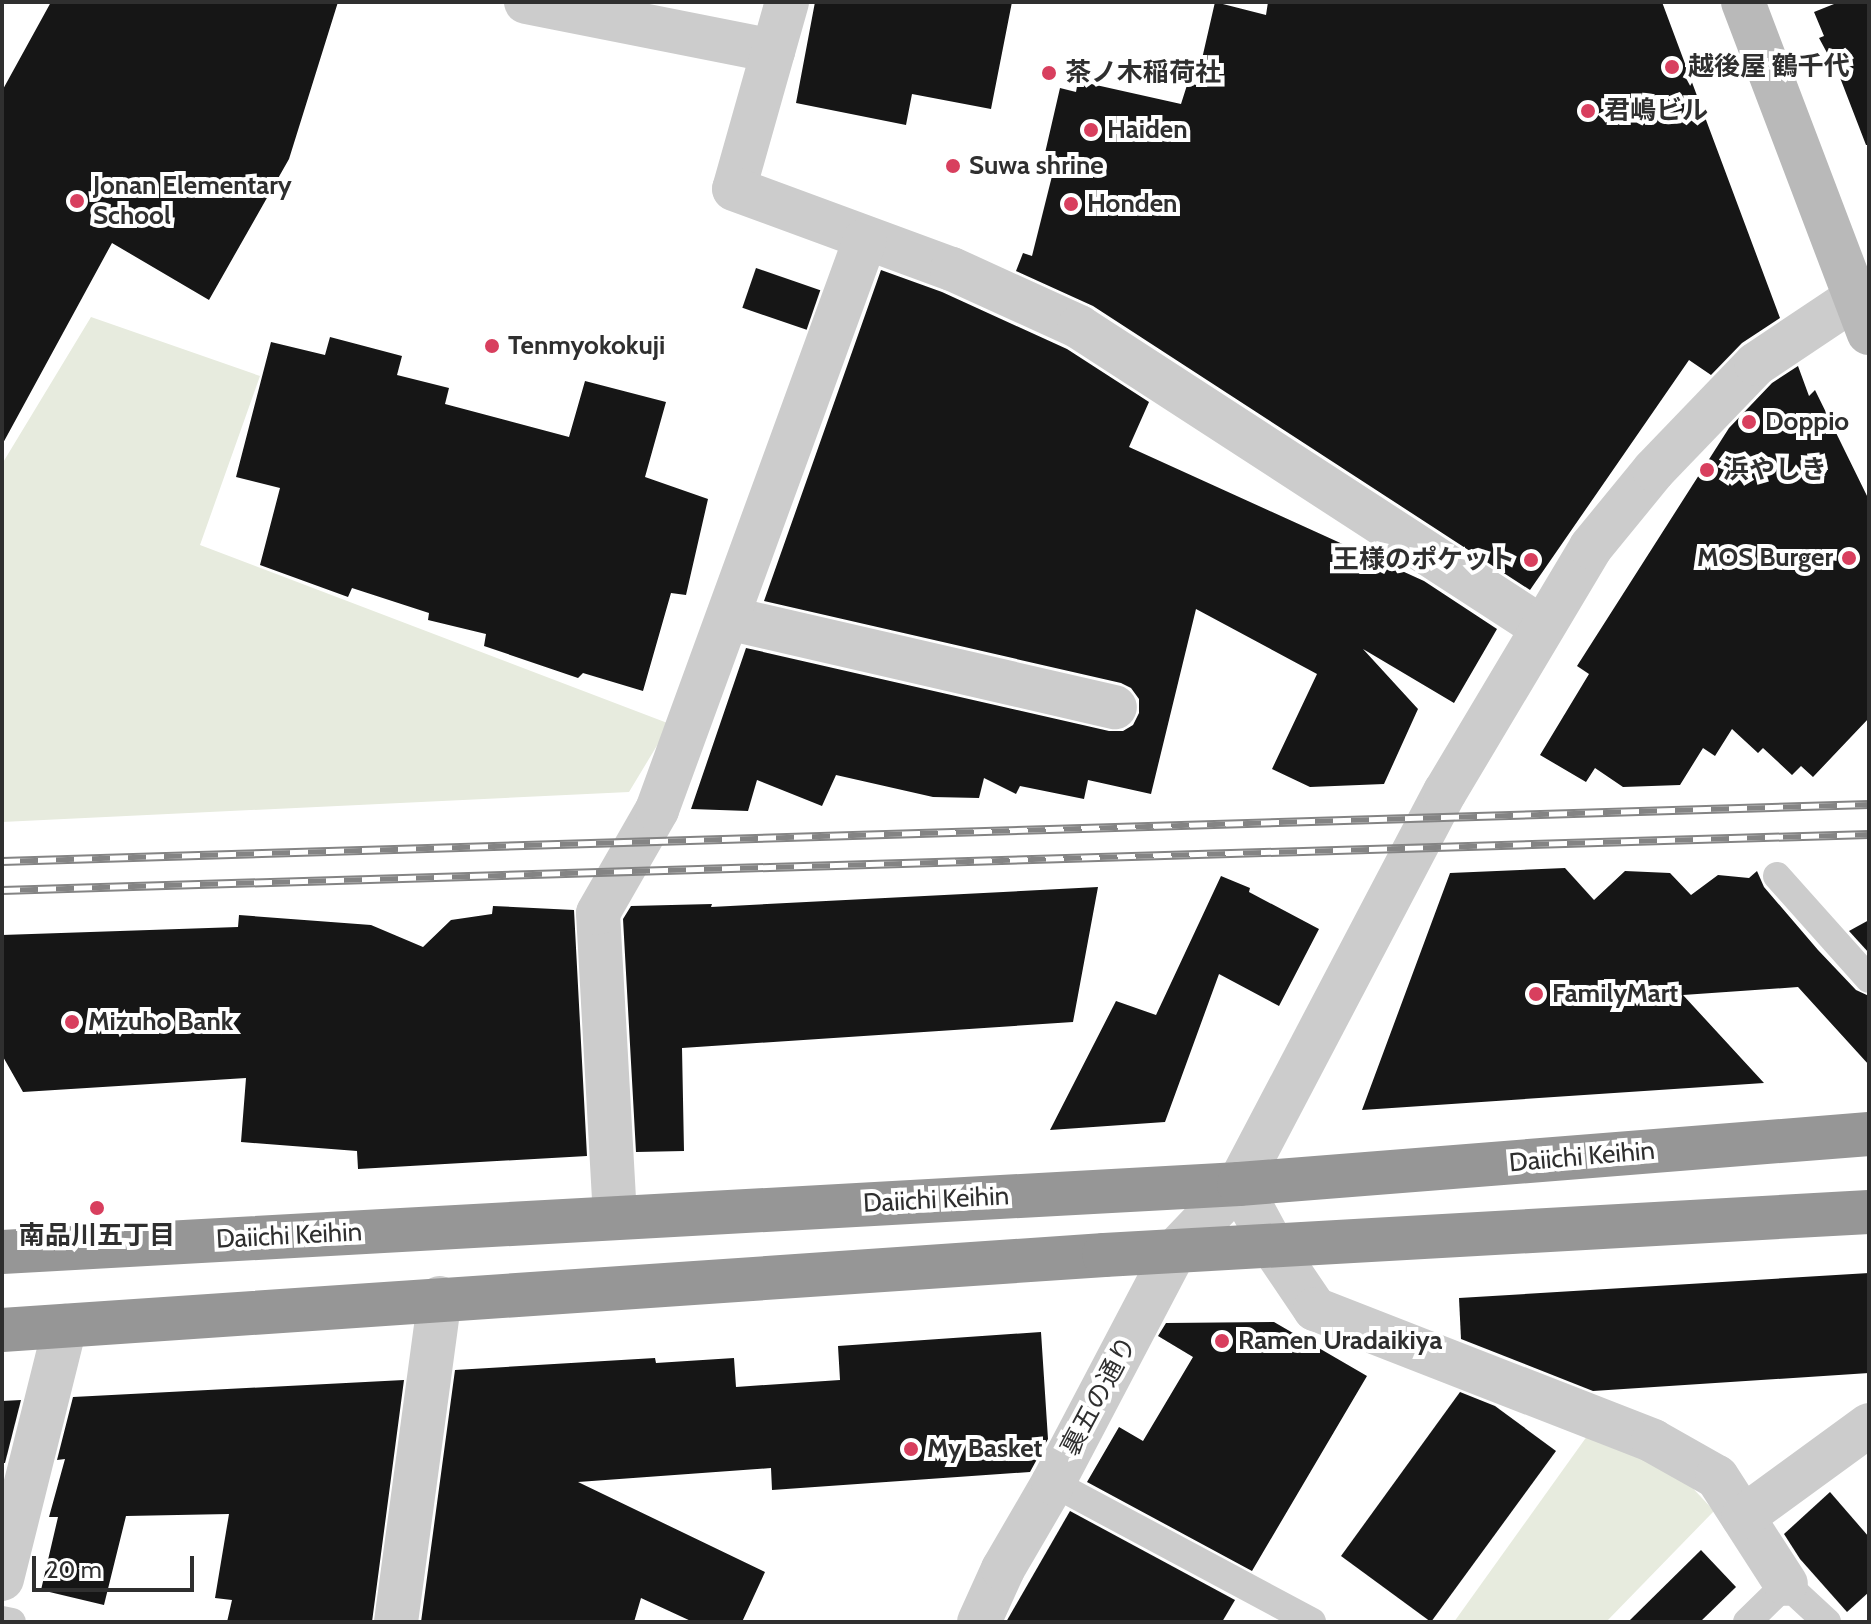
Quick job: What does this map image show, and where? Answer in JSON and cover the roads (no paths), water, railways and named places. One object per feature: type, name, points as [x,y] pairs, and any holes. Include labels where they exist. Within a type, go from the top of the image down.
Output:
[{"type":"highway","name":"Daiichi Keihin","points":[[2,1252],[1239,1184],[1869,1134]]},
{"type":"highway","points":[[2,1330],[440,1298],[1175,1251],[1869,1212]]},
{"type":"main road","points":[[1743,2],[1861,316]]},
{"type":"street","points":[[526,2],[773,51]]},
{"type":"street","points":[[787,2],[734,189],[865,240],[952,269],[1079,327],[1541,627]]},
{"type":"street","points":[[615,1217],[598,913],[657,810],[865,240]]},
{"type":"street","name":"裏五の通り","points":[[979,1622],[1003,1569],[1053,1483],[1175,1251],[1239,1184],[1445,792],[1591,547],[1654,470],[1756,364],[1861,316]]},
{"type":"street","points":[[728,618],[1115,707]]},
{"type":"street","points":[[1239,1184],[1273,1247],[1315,1309],[1653,1441],[1717,1477],[1786,1584]]},
{"type":"street","points":[[396,1622],[440,1298]]},
{"type":"street","points":[[2,1579],[65,1326]]},
{"type":"street","points":[[1743,1517],[1869,1425]]},
{"type":"lane","points":[[1777,876],[1869,979]]},
{"type":"lane","points":[[1053,1483],[1312,1622]]},
{"type":"lane","points":[[1747,1622],[1786,1584],[1827,1622]]},
{"type":"lane","points":[[2,1620],[12,1622]]},
{"type":"railway","points":[[2,861],[1869,804]]},
{"type":"railway","points":[[2,890],[1869,834]]},
{"type":"place","name":"越後屋 鶴千代","points":[[1672,67]]},
{"type":"place","name":"茶ノ木稲荷社","points":[[1049,73]]},
{"type":"place","name":"君嶋ビル","points":[[1588,111]]},
{"type":"place","name":"Haiden","points":[[1091,130]]},
{"type":"place","name":"Suwa shrine","points":[[953,166]]},
{"type":"place","name":"Jonan Elementary School","points":[[77,201]]},
{"type":"place","name":"Honden","points":[[1071,204]]},
{"type":"place","name":"Tenmyokokuji","points":[[492,346]]},
{"type":"place","name":"Doppio","points":[[1749,422]]},
{"type":"place","name":"浜やしき","points":[[1707,470]]},
{"type":"place","name":"MOS Burger","points":[[1849,558]]},
{"type":"place","name":"王様のポケット","points":[[1531,560]]},
{"type":"place","name":"FamilyMart","points":[[1536,994]]},
{"type":"place","name":"Mizuho Bank","points":[[72,1022]]},
{"type":"place","name":"南品川五丁目","points":[[97,1208]]},
{"type":"place","name":"Ramen Uradaikiya","points":[[1222,1341]]},
{"type":"place","name":"My Basket","points":[[911,1449]]}]
